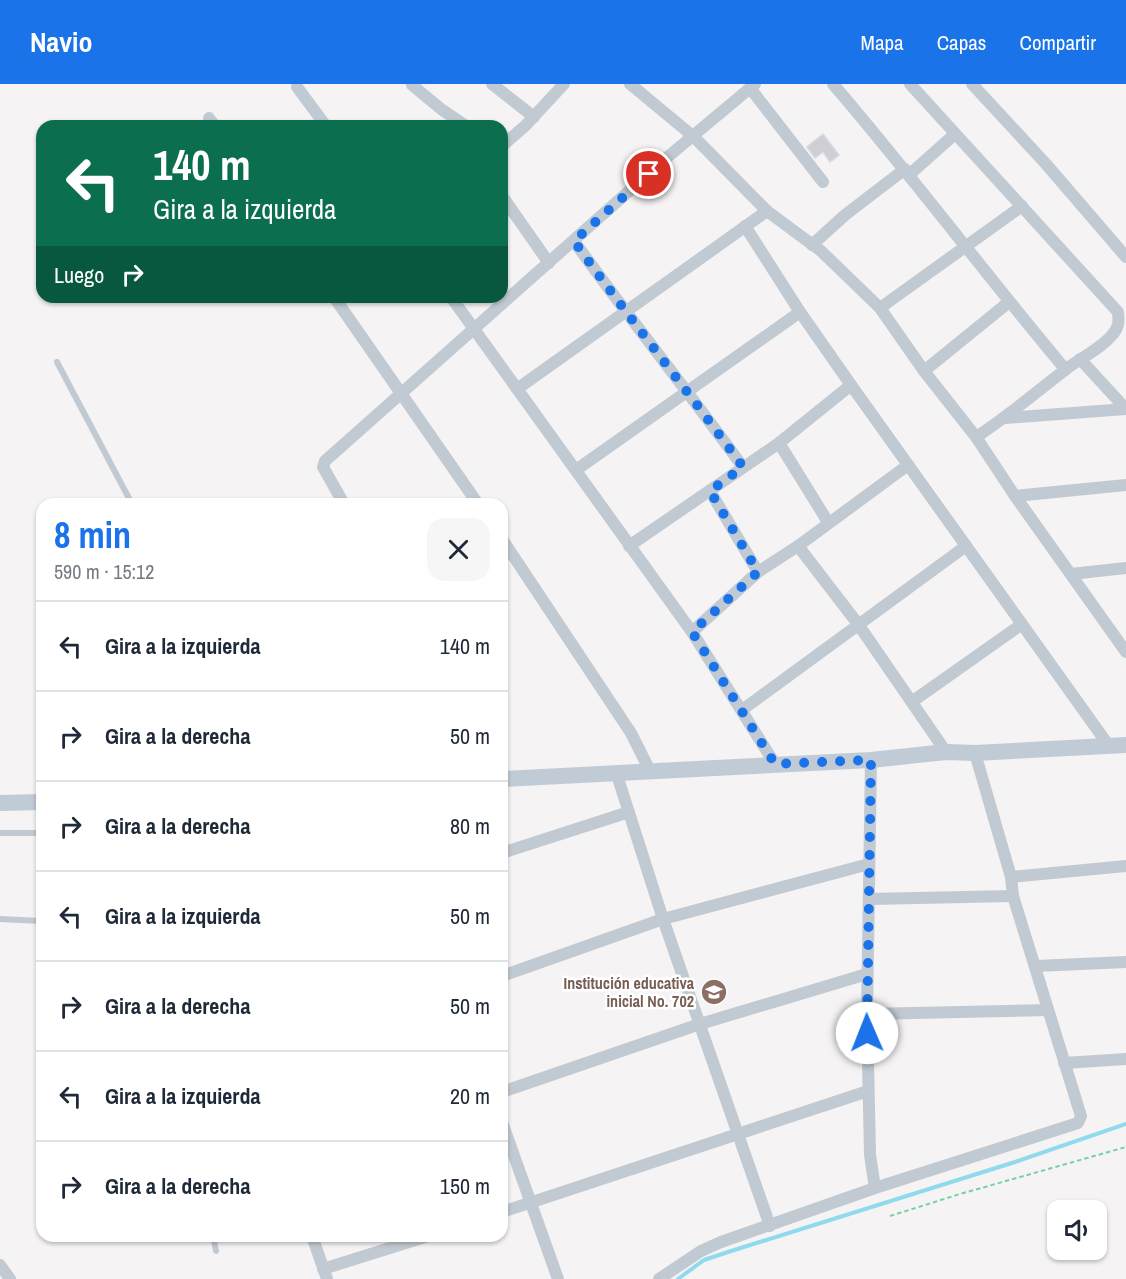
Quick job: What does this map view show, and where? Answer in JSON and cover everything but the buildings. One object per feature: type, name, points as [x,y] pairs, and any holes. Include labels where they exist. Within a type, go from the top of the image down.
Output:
[{"type":"main road","points":[[508,779],[871,760],[946,752],[975,753],[1118,746]]},
{"type":"main road","points":[[0,803],[36,802]]},
{"type":"street","points":[[492,84],[534,117]]},
{"type":"street","points":[[508,141],[534,117],[564,84]]},
{"type":"street","points":[[630,84],[694,137],[767,211],[820,251],[880,308],[924,371],[976,437],[1015,496],[1125,648]]},
{"type":"street","points":[[833,84],[908,172],[1009,302],[1065,369]]},
{"type":"street","points":[[910,84],[1118,312],[1119,321],[1114,333],[1005,418],[976,437]]},
{"type":"street","points":[[972,84],[1046,164],[1126,257]]},
{"type":"street","points":[[412,85],[452,120]]},
{"type":"street","points":[[508,300],[664,160],[753,86],[823,182]]},
{"type":"street","points":[[297,87],[322,120]]},
{"type":"street","points":[[812,245],[845,214],[908,172],[956,134]]},
{"type":"street","points":[[508,205],[549,263]]},
{"type":"street","points":[[880,308],[1022,206]]},
{"type":"street","points":[[517,389],[767,211]]},
{"type":"street","points":[[745,226],[800,312],[966,546],[1022,624],[1118,746]]},
{"type":"street","points":[[574,241],[624,312],[688,392],[743,467]]},
{"type":"street","points":[[924,371],[1009,302]]},
{"type":"street","points":[[338,303],[474,498]]},
{"type":"street","points":[[455,303],[692,632],[775,764]]},
{"type":"street","points":[[341,498],[323,467],[325,461],[505,303]]},
{"type":"street","points":[[576,470],[800,312]]},
{"type":"street","points":[[1080,359],[1126,409]]},
{"type":"street","points":[[629,546],[779,443],[851,385]]},
{"type":"street","points":[[1005,418],[1126,409]]},
{"type":"street","points":[[779,443],[828,522]]},
{"type":"street","points":[[692,632],[758,572],[798,546],[908,465]]},
{"type":"street","points":[[1015,496],[1126,486]]},
{"type":"street","points":[[710,491],[758,572]]},
{"type":"street","points":[[798,546],[858,624],[946,752]]},
{"type":"street","points":[[742,710],[966,546]]},
{"type":"street","points":[[508,548],[631,734],[650,771]]},
{"type":"street","points":[[1071,574],[1126,568]]},
{"type":"street","points":[[913,701],[1022,624]]},
{"type":"street","points":[[659,1279],[701,1251],[731,1238],[875,1188],[1078,1123],[1081,1116],[1013,896],[1011,877],[975,753]]},
{"type":"street","points":[[871,760],[867,1014],[870,1155],[875,1188]]},
{"type":"street","points":[[616,772],[663,919],[770,1226]]},
{"type":"street","points":[[508,851],[629,812]]},
{"type":"street","points":[[508,974],[663,919],[869,864]]},
{"type":"street","points":[[1011,877],[1126,866]]},
{"type":"street","points":[[870,899],[1013,896]]},
{"type":"street","points":[[1036,966],[1126,962]]},
{"type":"street","points":[[508,1090],[700,1024],[867,974]]},
{"type":"street","points":[[867,1014],[1048,1010]]},
{"type":"street","points":[[1064,1063],[1126,1059]]},
{"type":"street","points":[[508,1210],[868,1091]]},
{"type":"street","points":[[508,1139],[558,1279]]},
{"type":"street","points":[[314,1242],[325,1274],[412,1242]]},
{"type":"street","points":[[0,1265],[10,1279]]},
{"type":"lane","points":[[57,362],[129,498]]},
{"type":"lane","points":[[0,832],[36,833]]},
{"type":"lane","points":[[0,919],[36,921]]},
{"type":"lane","points":[[214,1242],[216,1251]]},
{"type":"path","points":[[890,1216],[1126,1147]]},
{"type":"waterway","points":[[678,1279],[704,1260],[1015,1162],[1126,1124]]},
{"type":"place","name":"Institución educativa inicial No. 702","points":[[714,992]]},
{"type":"route","points":[[649,174],[574,241],[624,312],[688,392],[743,467],[710,491],[758,572],[692,632],[775,764],[871,760],[867,1033]]}]
